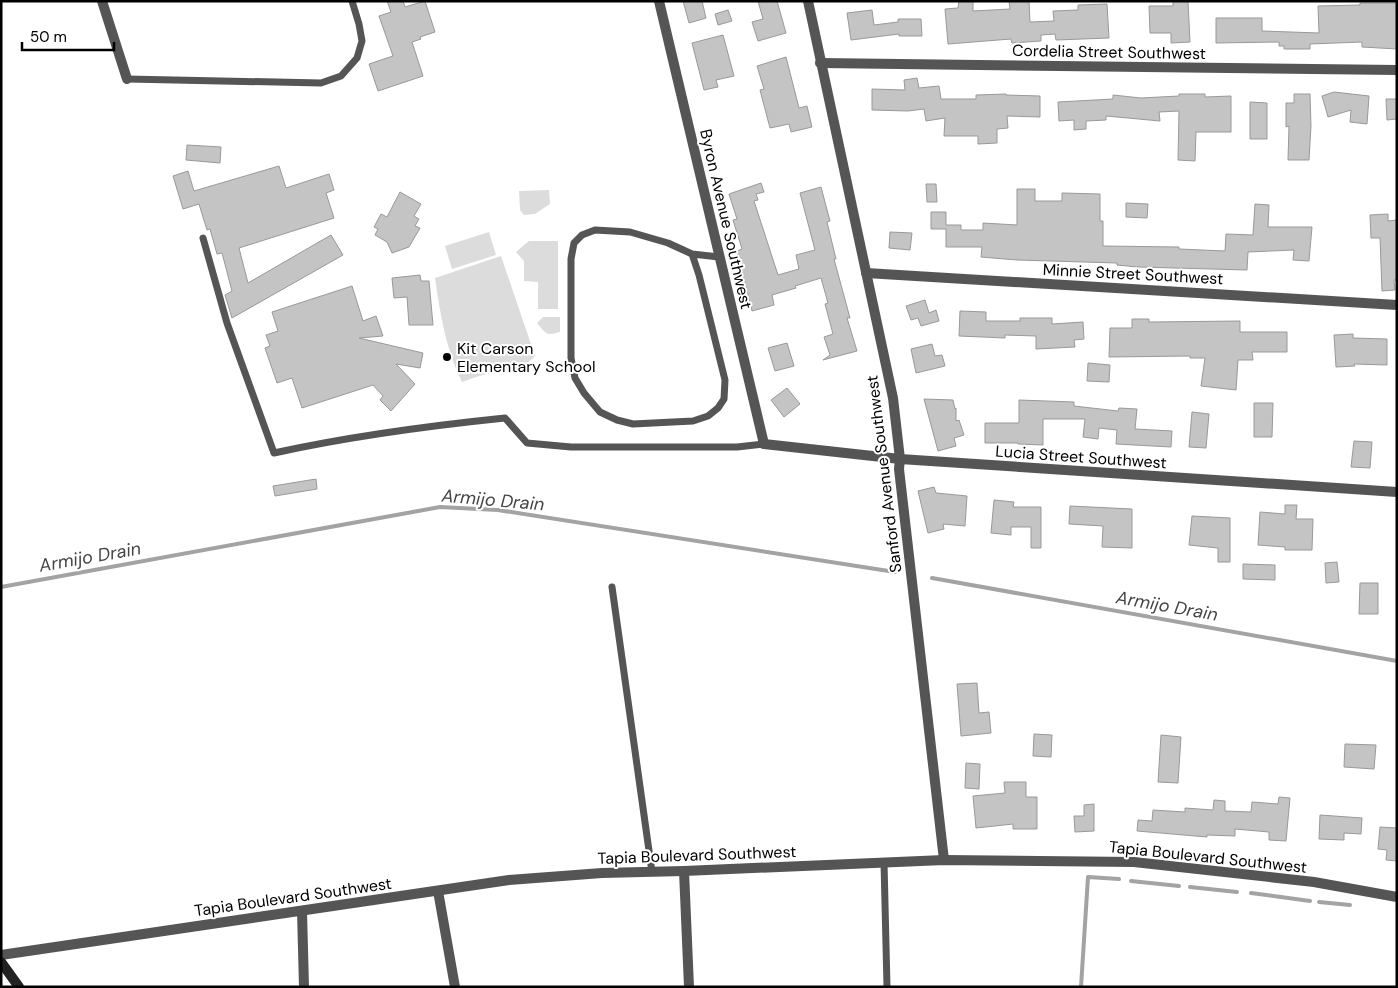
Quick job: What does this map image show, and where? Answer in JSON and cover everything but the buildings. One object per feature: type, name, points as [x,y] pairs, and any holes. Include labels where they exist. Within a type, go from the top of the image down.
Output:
[{"type":"main road","points":[[1,962],[19,987]]},
{"type":"street","points":[[102,1],[127,79]]},
{"type":"street","name":"Byron Avenue Southwest","points":[[659,1],[764,444]]},
{"type":"street","name":"Sanford Avenue Southwest","points":[[808,1],[893,398],[900,459],[899,469],[944,860]]},
{"type":"street","name":"Cordelia Street Southwest","points":[[820,63],[1397,70]]},
{"type":"street","name":"Minnie Street Southwest","points":[[866,273],[1397,305]]},
{"type":"street","name":"Lucia Street Southwest","points":[[764,444],[900,459],[1397,492]]},
{"type":"street","name":"Tapia Boulevard Southwest","points":[[1,955],[509,880],[552,876],[884,862],[944,860],[1134,862],[1314,882],[1397,897]]},
{"type":"street","points":[[684,871],[689,987]]},
{"type":"street","points":[[438,891],[455,987]]},
{"type":"street","points":[[302,911],[304,987]]},
{"type":"lane","points":[[127,79],[321,84],[341,76],[357,58],[362,41],[352,1]]},
{"type":"lane","points":[[692,254],[700,275],[725,380],[724,399],[718,408],[708,416],[693,421],[633,424],[617,420],[600,412],[584,393],[575,378],[571,358],[571,259],[574,243],[582,235],[595,230],[630,232],[668,243],[692,254],[719,257]]},
{"type":"lane","points":[[203,238],[227,323],[274,453],[330,441],[423,426],[505,418],[527,443],[570,447],[737,447],[764,444]]},
{"type":"lane","points":[[612,587],[652,872]]},
{"type":"lane","points":[[884,862],[887,987]]},
{"type":"shaded area","points":[[549,190],[550,204],[535,214],[524,215],[520,210],[519,191]]},
{"type":"shaded area","points":[[489,232],[496,255],[452,269],[445,246]]},
{"type":"shaded area","points":[[529,241],[558,241],[558,309],[538,309],[538,282],[524,281],[524,261],[516,252]]},
{"type":"shaded area","points":[[501,256],[535,356],[525,365],[517,368],[487,374],[462,382],[448,344],[435,278]]},
{"type":"shaded area","points":[[543,317],[560,317],[560,332],[549,334],[545,332],[537,323]]},
{"type":"waterway","name":"Armijo Drain","points":[[1,587],[440,507],[498,510],[895,572]]},
{"type":"waterway","name":"Armijo Drain","points":[[932,578],[1397,661]]},
{"type":"waterway","points":[[1081,987],[1088,877],[1119,879]]},
{"type":"waterway","points":[[1131,881],[1179,886]]},
{"type":"waterway","points":[[1190,887],[1237,892]]},
{"type":"waterway","points":[[1251,893],[1310,901]]},
{"type":"waterway","points":[[1319,902],[1350,905]]},
{"type":"place","name":"Kit Carson Elementary School","points":[[447,357]]}]
